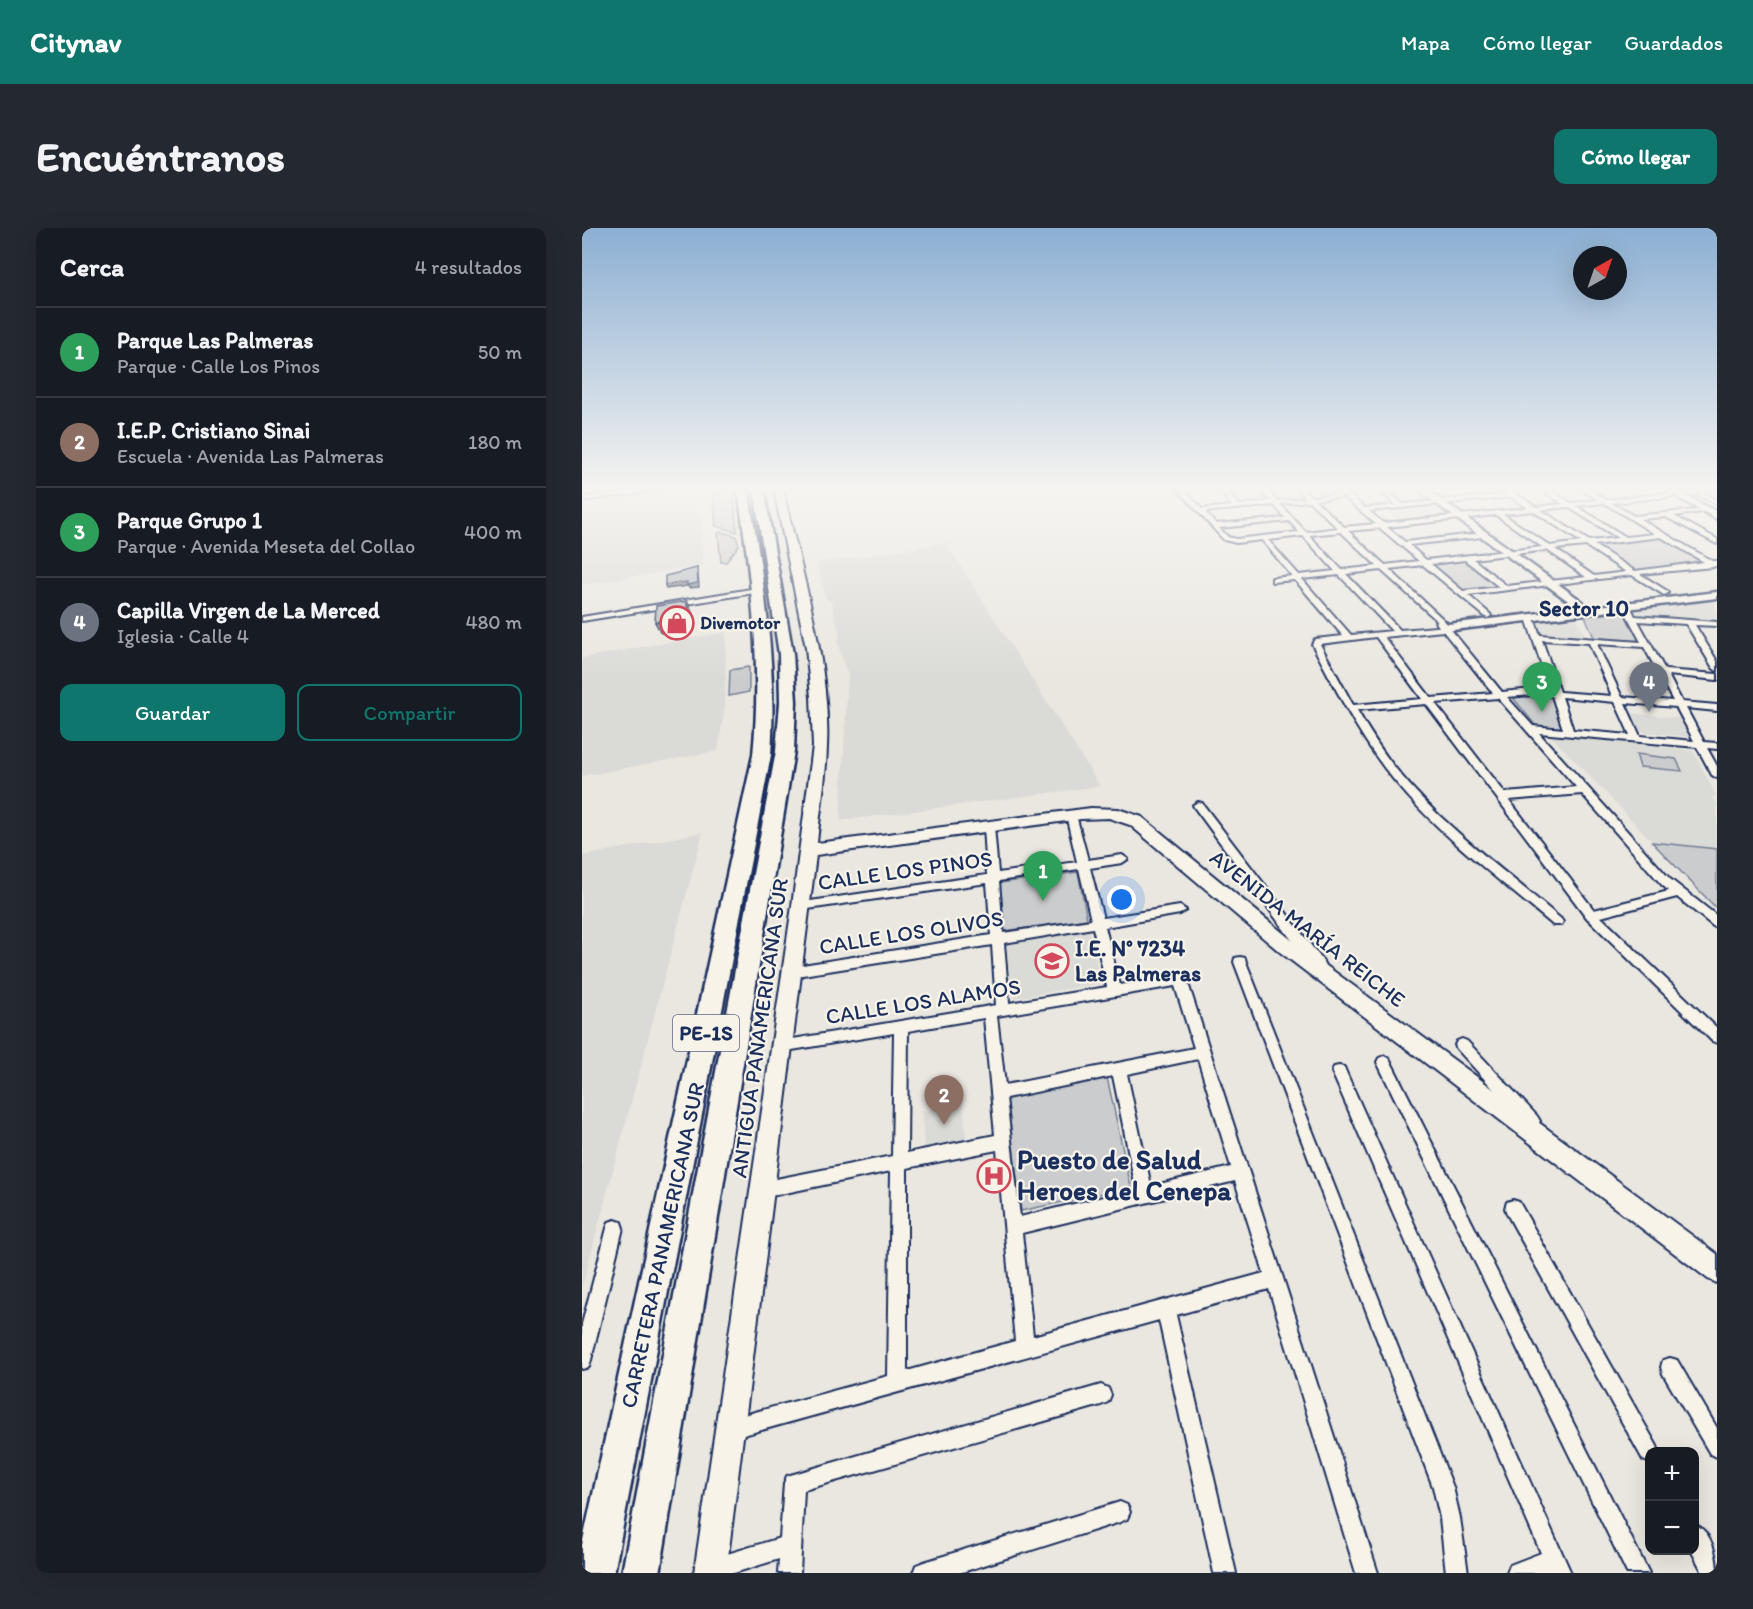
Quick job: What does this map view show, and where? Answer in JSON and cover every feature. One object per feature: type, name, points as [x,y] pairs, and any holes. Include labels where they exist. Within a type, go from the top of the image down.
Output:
[{"type":"highway","name":"CARRETERA PANAMERICANA SUR","points":[[596,1573],[757,784],[765,728],[767,684],[765,649],[752,553]]},
{"type":"highway","name":"CARRETERA PANAMERICANA SUR","points":[[641,1573],[785,751],[788,702],[786,654],[769,553]]},
{"type":"main road","name":"ANTIGUA PANAMERICANA SUR","points":[[710,1571],[790,972],[801,906],[820,746],[818,697],[812,648],[792,553]]},
{"type":"main road","name":"AVENIDA MARÍA REICHE","points":[[808,850],[1071,815],[1109,812],[1137,821],[1287,947],[1717,1270]]},
{"type":"street","points":[[1276,553],[1348,637]]},
{"type":"street","points":[[1324,553],[1397,632]]},
{"type":"street","points":[[1368,553],[1443,625],[1499,694],[1666,882],[1717,923]]},
{"type":"street","points":[[1413,553],[1487,616]]},
{"type":"street","points":[[1275,580],[1517,553]]},
{"type":"street","points":[[1556,553],[1593,578]]},
{"type":"street","points":[[1601,553],[1664,593]]},
{"type":"street","points":[[1694,553],[1715,564]]},
{"type":"street","points":[[1509,554],[1579,604]]},
{"type":"street","points":[[1467,558],[1505,588]]},
{"type":"street","points":[[1461,594],[1715,564]]},
{"type":"street","points":[[1557,922],[1435,817],[1412,794],[1365,733],[1316,644],[1318,641],[1397,632],[1487,616],[1717,587]]},
{"type":"street","points":[[582,619],[757,590]]},
{"type":"street","points":[[1443,625],[1530,618],[1717,595]]},
{"type":"street","points":[[1626,606],[1717,775]]},
{"type":"street","points":[[1530,618],[1569,732]]},
{"type":"street","points":[[1632,618],[1717,624]]},
{"type":"street","points":[[1689,622],[1717,668]]},
{"type":"street","points":[[1378,634],[1591,915],[1717,1037]]},
{"type":"street","points":[[1536,637],[1647,645]]},
{"type":"street","points":[[1592,641],[1636,738]]},
{"type":"street","points":[[1662,672],[1717,676]]},
{"type":"street","points":[[1350,708],[1499,694],[1555,693],[1717,708]]},
{"type":"street","points":[[1530,729],[1717,746]]},
{"type":"street","points":[[1502,798],[1585,790]]},
{"type":"street","points":[[1198,805],[1327,977]]},
{"type":"street","points":[[1071,815],[1114,991]]},
{"type":"street","points":[[990,826],[997,939],[996,1010],[999,1093],[1025,1347]]},
{"type":"street","name":"CALLE LOS PINOS","points":[[801,906],[1122,859]]},
{"type":"street","points":[[1591,915],[1678,893]]},
{"type":"street","name":"CALLE LOS OLIVOS","points":[[790,972],[1180,910]]},
{"type":"street","points":[[1240,962],[1443,1487],[1450,1518],[1456,1573]]},
{"type":"street","name":"CALLE LOS ALAMOS","points":[[780,1046],[1180,980],[1203,1052]]},
{"type":"street","points":[[897,1383],[901,1026]]},
{"type":"street","points":[[1462,1045],[1559,1151]]},
{"type":"street","points":[[999,1093],[1203,1052],[1367,1573]]},
{"type":"street","points":[[1384,1062],[1638,1573]]},
{"type":"street","points":[[1119,1069],[1145,1195]]},
{"type":"street","points":[[1339,1071],[1557,1566],[1518,1573]]},
{"type":"street","points":[[761,1190],[1004,1141]]},
{"type":"street","points":[[1013,1227],[1241,1172]]},
{"type":"street","points":[[1513,1208],[1647,1447]]},
{"type":"street","points":[[582,1360],[615,1228]]},
{"type":"street","points":[[728,1430],[1274,1279]]},
{"type":"street","points":[[1166,1309],[1226,1573]]},
{"type":"street","points":[[1670,1367],[1717,1447]]},
{"type":"street","points":[[789,1573],[794,1483],[1101,1395]]},
{"type":"street","points":[[924,1573],[1120,1512]]},
{"type":"street","points":[[1699,1542],[1715,1573]]},
{"type":"street","points":[[710,1571],[791,1545]]},
{"type":"shaded area","points":[[582,553],[703,553],[703,565],[582,585]]},
{"type":"shaded area","points":[[720,553],[733,553],[726,562],[721,562]]},
{"type":"shaded area","points":[[883,553],[952,553],[1100,786],[840,821],[848,676],[837,641],[840,637],[831,601],[826,599],[817,563]]},
{"type":"shaded area","points":[[1605,553],[1690,553],[1707,563],[1634,571]]},
{"type":"shaded area","points":[[1466,560],[1500,587],[1463,592],[1432,564]]},
{"type":"shaded area","points":[[1715,600],[1717,622],[1636,616],[1635,609]]},
{"type":"shaded area","points":[[1626,612],[1644,643],[1595,640],[1585,616]]},
{"type":"shaded area","points":[[1576,617],[1586,638],[1540,634],[1535,622]]},
{"type":"shaded area","points":[[726,632],[725,705],[718,751],[582,776],[582,658]]},
{"type":"shaded area","points":[[749,667],[749,692],[729,696],[730,670]]},
{"type":"shaded area","points":[[1543,694],[1553,697],[1566,728],[1536,726],[1514,699],[1517,696]]},
{"type":"shaded area","points":[[1629,713],[1680,718],[1689,737],[1637,731]]},
{"type":"shaded area","points":[[1549,734],[1693,751],[1716,795],[1712,798],[1717,803],[1717,849],[1652,841]]},
{"type":"shaded area","points":[[1636,754],[1676,759],[1682,771],[1640,767]]},
{"type":"shaded area","points":[[703,832],[582,1287],[582,856]]},
{"type":"shaded area","points":[[1652,842],[1717,849],[1717,909]]},
{"type":"shaded area","points":[[1078,872],[1087,919],[1005,931],[1000,883]]},
{"type":"shaded area","name":"I.E. N° 7234 Las Palmeras","points":[[1089,930],[1101,983],[1016,998],[1011,993],[1006,944]]},
{"type":"shaded area","points":[[1107,1077],[1131,1187],[1021,1211],[1007,1097]]},
{"type":"shaded area","points":[[963,1103],[966,1139],[924,1148],[922,1111]]},
{"type":"building","points":[[697,568],[698,583],[665,585],[665,576]]},
{"type":"building","points":[[687,601],[687,616],[655,622],[656,606]]},
{"type":"place","name":"Divemotor","points":[[677,623]]},
{"type":"place","name":"Parque Grupo 1","points":[[1542,712]]},
{"type":"place","name":"Capilla Virgen de La Merced","points":[[1649,712]]},
{"type":"place","name":"Parque Las Palmeras","points":[[1043,901]]},
{"type":"place","name":"I.E. N° 7234 Las Palmeras","points":[[1052,961]]},
{"type":"place","name":"I.E.P. Cristiano Sinai","points":[[944,1125]]},
{"type":"place","name":"Puesto de Salud Heroes del Cenepa","points":[[994,1176]]},
{"type":"district","name":"Sector 10","points":[[1584,608]]}]
